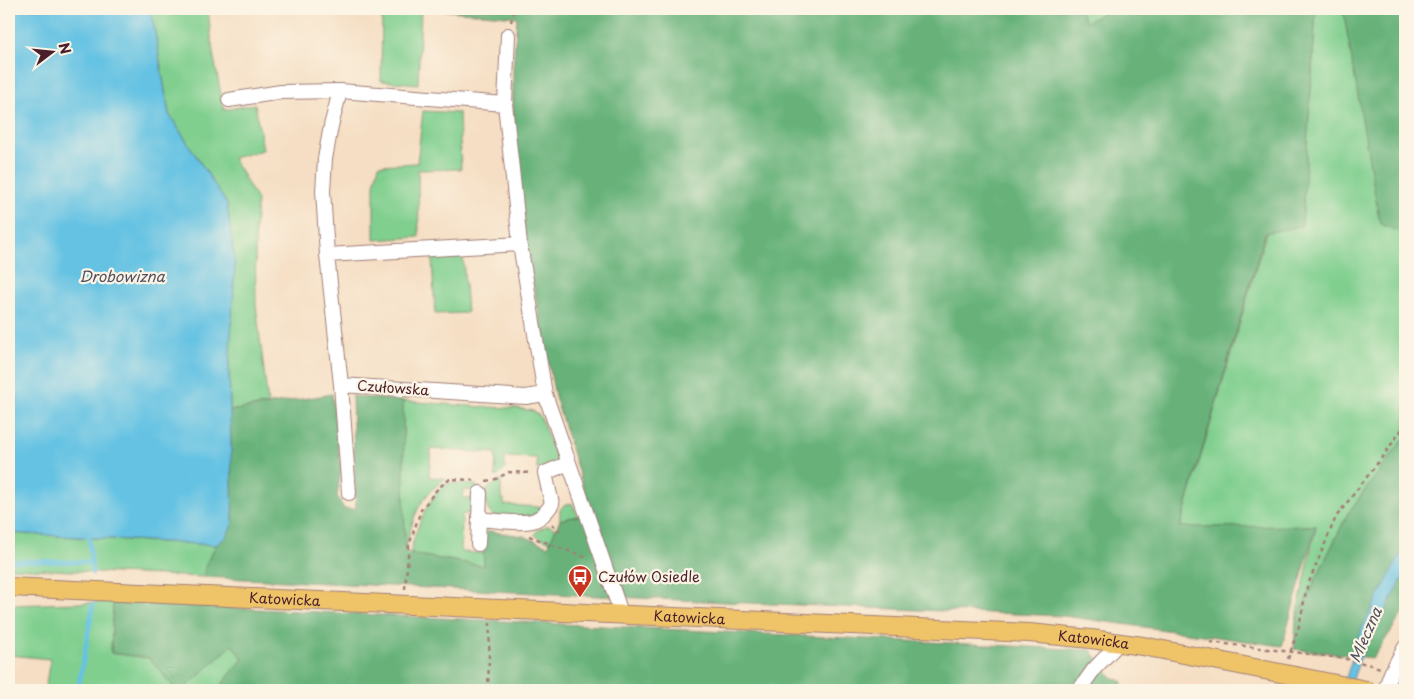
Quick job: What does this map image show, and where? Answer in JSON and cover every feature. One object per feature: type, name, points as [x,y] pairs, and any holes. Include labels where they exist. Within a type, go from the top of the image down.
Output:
[{"type":"main road","name":"Katowicka","points":[[9,586],[1047,635],[1120,642],[1366,690]]},
{"type":"street","points":[[508,35],[505,104],[520,244],[545,394],[618,604],[620,615]]},
{"type":"street","points":[[229,100],[281,92],[340,91],[505,104]]},
{"type":"street","name":"Czułowska","points":[[340,91],[325,159],[323,191],[327,255],[341,384],[526,397],[545,394]]},
{"type":"street","points":[[327,255],[520,244]]},
{"type":"street","points":[[341,384],[349,492]]},
{"type":"street","points":[[479,519],[527,522],[536,520],[548,511],[552,504],[545,473],[569,464]]},
{"type":"street","points":[[478,544],[480,485]]},
{"type":"street","points":[[1080,690],[1094,669],[1120,642]]},
{"type":"street","points":[[1385,690],[1390,673],[1405,647]]},
{"type":"path","points":[[1284,674],[1299,626],[1307,587],[1336,517],[1405,425]]},
{"type":"path","points":[[404,593],[409,545],[421,510],[438,488],[450,479],[480,485],[509,472],[545,473]]},
{"type":"path","points":[[525,533],[589,559]]},
{"type":"path","points":[[488,690],[491,609]]},
{"type":"path","points":[[1208,642],[1342,658],[1371,665]]},
{"type":"green space","points":[[151,9],[208,9],[213,53],[224,110],[255,104],[263,150],[233,158],[257,200],[255,230],[256,305],[268,404],[230,411],[227,204],[169,114]]},
{"type":"green space","points":[[382,9],[421,9],[418,84],[381,81]]},
{"type":"green space","points":[[426,9],[1080,9],[1086,22],[1109,9],[1316,9],[1302,226],[1265,233],[1180,527],[1316,526],[1282,646],[1064,616],[203,577],[206,564],[216,545],[226,537],[233,523],[230,411],[332,394],[341,470],[337,496],[344,509],[356,509],[352,396],[403,401],[405,553],[484,566],[484,543],[488,531],[523,536],[548,546],[560,520],[591,513],[555,396],[525,242],[513,107],[513,69],[517,17]]},
{"type":"green space","points":[[1080,9],[1109,9],[1086,23]]},
{"type":"green space","points":[[1316,9],[1344,10],[1405,240],[1405,437],[1348,513],[1296,620],[1316,526],[1180,528],[1266,233],[1311,92]]},
{"type":"green space","points":[[1343,9],[1405,9],[1405,240],[1403,233],[1380,224]]},
{"type":"green space","points":[[423,111],[459,113],[461,169],[418,170],[419,237],[374,240],[374,184],[379,165],[417,163]]},
{"type":"green space","points":[[463,257],[467,313],[435,314],[432,259]]},
{"type":"green space","points":[[403,401],[516,408],[533,411],[540,416],[557,461],[537,470],[537,458],[505,457],[505,469],[497,477],[495,476],[496,453],[431,449],[429,477],[446,478],[430,492],[419,507],[405,553]]},
{"type":"green space","points":[[1405,437],[1405,610],[1373,658],[1294,649],[1296,620],[1348,513]]},
{"type":"green space","points":[[501,480],[501,499],[504,499],[504,505],[542,507],[538,512],[527,517],[493,516],[487,507],[486,490]]},
{"type":"green space","points":[[449,483],[476,485],[478,487],[478,491],[464,490],[463,498],[474,499],[474,514],[462,514],[461,552],[484,553],[484,566],[410,554],[423,514],[435,495]]},
{"type":"green space","points":[[572,503],[578,516],[560,520],[560,510],[563,506]]},
{"type":"green space","points":[[546,526],[551,526],[556,530],[550,542],[535,534]]},
{"type":"green space","points":[[9,533],[216,545],[206,564],[203,577],[9,568]]},
{"type":"green space","points":[[113,602],[111,653],[149,658],[176,690],[45,690],[50,659],[9,655],[9,605]]},
{"type":"green space","points":[[113,602],[1091,650],[1110,676],[1123,682],[1120,690],[217,690],[243,659],[232,645],[183,690],[176,690],[149,658],[111,653]]},
{"type":"green space","points":[[232,645],[243,659],[217,690],[183,690]]},
{"type":"water","name":"Drobowizna","points":[[9,9],[151,9],[169,114],[227,204],[235,265],[229,372],[233,523],[226,537],[216,545],[9,533]]},
{"type":"water","name":"Mleczna","points":[[1405,546],[1405,574],[1361,656],[1349,690],[1342,690],[1362,628]]},
{"type":"waterway","points":[[89,538],[92,573]]},
{"type":"waterway","points":[[9,561],[91,562]]},
{"type":"waterway","points":[[78,690],[93,605]]},
{"type":"place","name":"Czułów Osiedle","points":[[580,598]]}]
